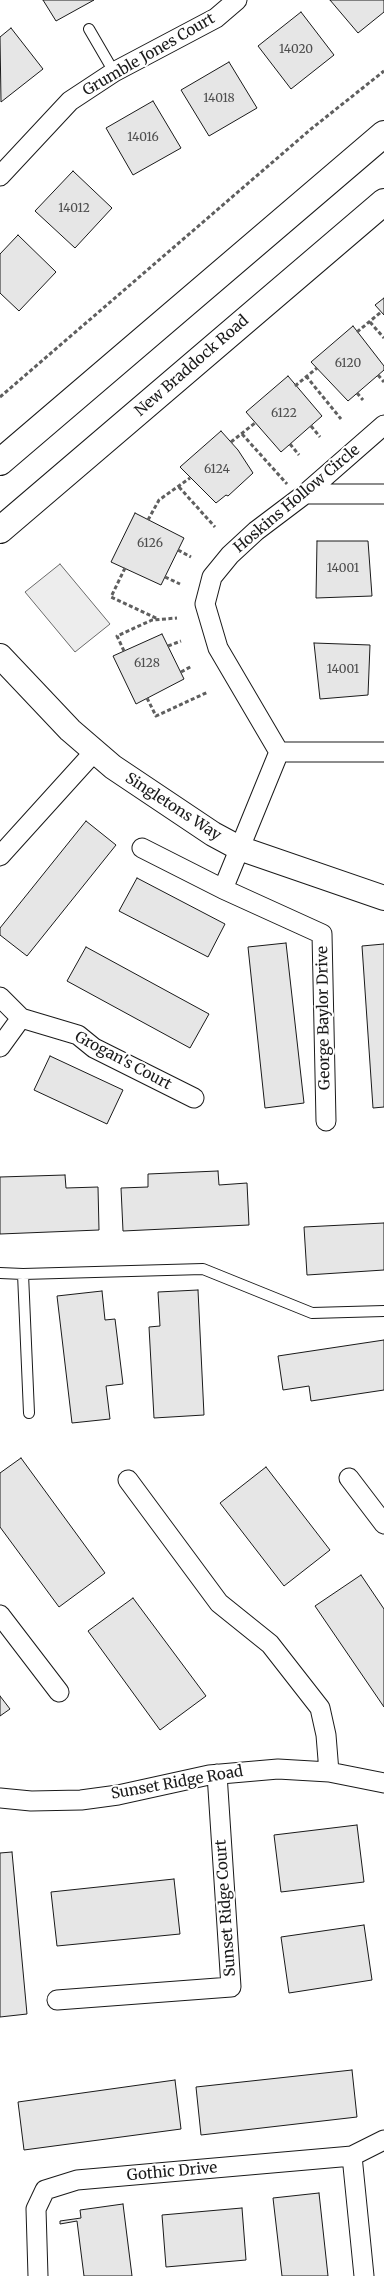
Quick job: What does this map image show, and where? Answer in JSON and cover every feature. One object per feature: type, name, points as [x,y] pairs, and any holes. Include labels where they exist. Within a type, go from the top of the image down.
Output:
[{"type":"main road","points":[[0,462],[384,134]]},
{"type":"main road","name":"New Braddock Road","points":[[0,530],[384,202]]},
{"type":"street","name":"Grumble Jones Court","points":[[0,175],[70,102],[114,72],[216,18],[237,0]]},
{"type":"street","name":"Hoskins Hollow Circle","points":[[279,752],[218,648],[205,604],[212,578],[230,555],[298,491],[384,425]]},
{"type":"street","points":[[298,491],[384,494]]},
{"type":"street","name":"Singletons Way","points":[[0,656],[31,691],[70,730],[113,767],[143,789],[239,848],[384,898]]},
{"type":"street","points":[[0,856],[95,751]]},
{"type":"street","points":[[223,889],[279,752],[384,752]]},
{"type":"street","name":"George Baylor Drive","points":[[142,848],[223,889],[322,934],[326,1120]]},
{"type":"street","name":"Grogan's Court","points":[[0,997],[21,1018],[78,1035],[94,1048],[194,1098]]},
{"type":"street","points":[[0,1047],[21,1018]]},
{"type":"street","points":[[349,1478],[384,1524]]},
{"type":"street","points":[[128,1480],[219,1603],[270,1644],[320,1708],[326,1735],[329,1772]]},
{"type":"street","points":[[0,1615],[59,1692]]},
{"type":"street","name":"Sunset Ridge Road","points":[[0,1798],[31,1801],[80,1800],[118,1795],[217,1774],[278,1769],[329,1772],[384,1783]]},
{"type":"street","name":"Sunset Ridge Court","points":[[56,2000],[231,1987],[217,1774]]},
{"type":"street","name":"Gothic Drive","points":[[38,2276],[36,2209],[45,2190],[77,2180],[352,2156],[384,2140]]},
{"type":"street","points":[[352,2156],[364,2276]]},
{"type":"lane","points":[[89,29],[114,72]]},
{"type":"lane","points":[[0,1273],[203,1269],[312,1313],[384,1311]]},
{"type":"lane","points":[[24,1274],[29,1413]]},
{"type":"path","points":[[0,397],[311,129],[384,71]]},
{"type":"path","points":[[357,332],[381,312]]},
{"type":"path","points":[[370,322],[384,338]]},
{"type":"path","points":[[295,386],[317,368]]},
{"type":"path","points":[[378,375],[384,382]]},
{"type":"path","points":[[306,376],[341,419]]},
{"type":"path","points":[[357,393],[363,400]]},
{"type":"path","points":[[231,442],[255,423]]},
{"type":"path","points":[[311,426],[320,437]]},
{"type":"path","points":[[242,434],[298,491]]},
{"type":"path","points":[[290,444],[299,455]]},
{"type":"path","points":[[148,520],[159,500],[190,478]]},
{"type":"path","points":[[179,487],[215,526]]},
{"type":"path","points":[[178,550],[191,557]]},
{"type":"path","points":[[125,568],[111,597],[158,619]]},
{"type":"path","points":[[165,577],[180,584]]},
{"type":"path","points":[[124,651],[117,636],[146,622],[177,618]]},
{"type":"path","points":[[168,646],[181,641]]},
{"type":"path","points":[[181,672],[192,666]]},
{"type":"path","points":[[147,698],[156,716],[208,692]]},
{"type":"shaded area","points":[[60,564],[110,624],[75,652],[25,592]]},
{"type":"building","points":[[43,0],[94,0],[56,21]]},
{"type":"building","points":[[330,0],[384,0],[384,12],[358,33]]},
{"type":"building","points":[[301,12],[334,55],[291,89],[258,46]]},
{"type":"building","points":[[11,28],[43,69],[1,102],[0,37]]},
{"type":"building","points":[[229,62],[257,108],[209,136],[181,90]]},
{"type":"building","points":[[153,101],[181,148],[133,175],[106,128]]},
{"type":"building","points":[[73,171],[112,208],[75,248],[35,211]]},
{"type":"building","points":[[18,235],[56,272],[19,311],[0,293],[0,254]]},
{"type":"building","points":[[384,298],[384,315],[375,305]]},
{"type":"building","points":[[353,326],[384,366],[384,370],[348,401],[311,362]]},
{"type":"building","points":[[288,376],[322,416],[281,452],[246,412]]},
{"type":"building","points":[[221,431],[238,450],[253,473],[228,496],[226,495],[216,503],[180,467]]},
{"type":"building","points":[[135,513],[184,538],[161,585],[111,562]]},
{"type":"building","points":[[317,541],[368,541],[372,596],[316,598]]},
{"type":"building","points":[[162,634],[184,679],[136,704],[113,656]]},
{"type":"building","points":[[314,643],[370,645],[368,695],[320,699]]},
{"type":"building","points":[[86,821],[116,845],[27,956],[0,935],[0,928]]},
{"type":"building","points":[[137,878],[225,924],[208,957],[119,911]]},
{"type":"building","points":[[286,943],[304,1103],[265,1108],[248,947]]},
{"type":"building","points":[[384,944],[384,1107],[373,1108],[362,946]]},
{"type":"building","points":[[86,947],[209,1014],[190,1048],[67,981]]},
{"type":"building","points":[[50,1056],[123,1090],[107,1124],[34,1090]]},
{"type":"building","points":[[218,1171],[219,1185],[247,1183],[249,1225],[123,1231],[121,1188],[148,1187],[148,1174]]},
{"type":"building","points":[[65,1175],[66,1188],[98,1187],[99,1230],[0,1234],[0,1177]]},
{"type":"building","points":[[384,1223],[384,1270],[307,1275],[304,1227]]},
{"type":"building","points":[[198,1290],[204,1415],[154,1418],[149,1327],[160,1326],[158,1292]]},
{"type":"building","points":[[102,1291],[105,1320],[115,1319],[123,1384],[106,1386],[110,1419],[72,1423],[57,1296]]},
{"type":"building","points":[[384,1340],[384,1390],[311,1401],[309,1386],[283,1390],[278,1356]]},
{"type":"building","points":[[21,1458],[105,1573],[59,1607],[0,1527],[0,1473]]},
{"type":"building","points":[[266,1467],[330,1550],[284,1586],[220,1503]]},
{"type":"building","points":[[361,1575],[384,1609],[384,1707],[315,1606]]},
{"type":"building","points":[[133,1598],[206,1696],[160,1730],[88,1631]]},
{"type":"building","points":[[0,1696],[10,1709],[0,1716]]},
{"type":"building","points":[[357,1825],[364,1882],[281,1892],[274,1835]]},
{"type":"building","points":[[12,1852],[27,2014],[0,2017],[0,1853]]},
{"type":"building","points":[[174,1879],[180,1934],[57,1946],[51,1892]]},
{"type":"building","points":[[364,1925],[372,1980],[289,1993],[281,1937]]},
{"type":"building","points":[[352,2070],[357,2117],[201,2135],[196,2087]]},
{"type":"building","points":[[175,2080],[181,2129],[24,2150],[18,2102]]},
{"type":"building","points":[[319,2193],[328,2276],[282,2276],[273,2198]]},
{"type":"building","points":[[123,2204],[132,2276],[84,2276],[77,2221],[60,2224],[60,2221],[81,2218],[80,2210]]},
{"type":"building","points":[[242,2208],[246,2260],[166,2267],[162,2215]]}]
